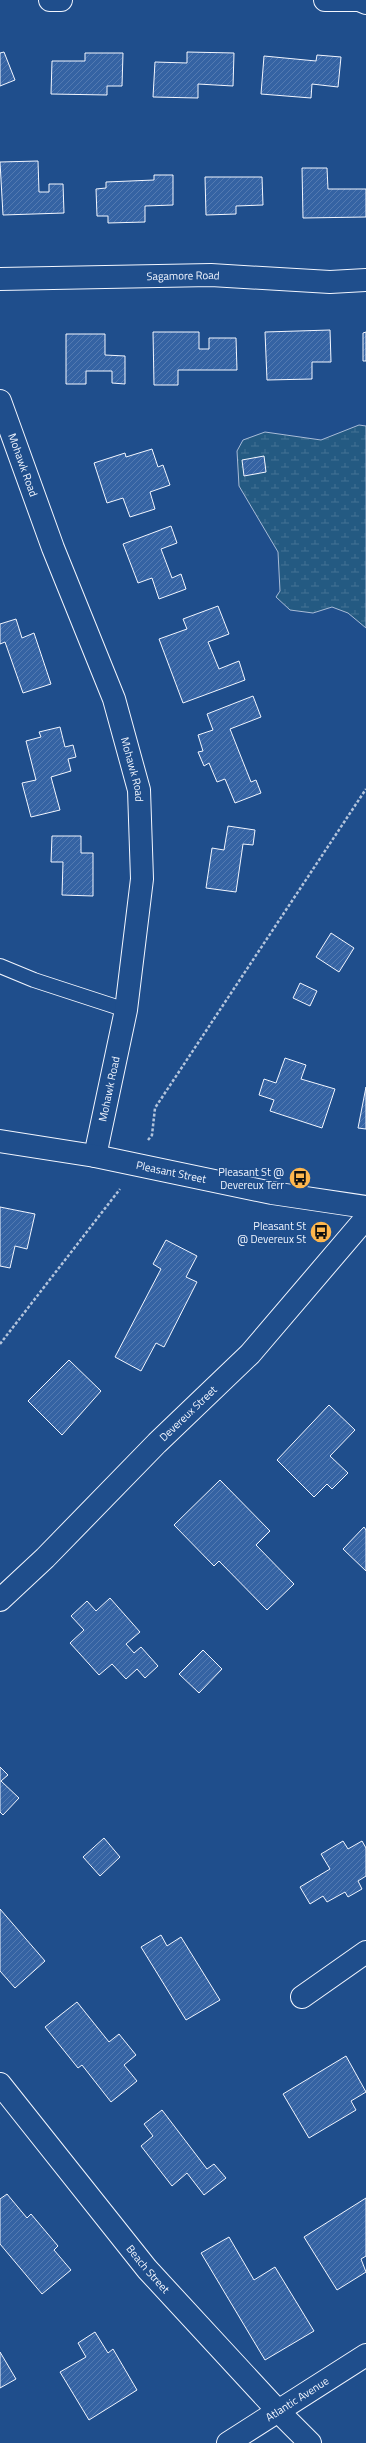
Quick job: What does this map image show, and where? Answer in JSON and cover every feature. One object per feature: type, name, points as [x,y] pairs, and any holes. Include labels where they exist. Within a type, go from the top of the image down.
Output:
[{"type":"street","points":[[50,0],[61,0]]},
{"type":"street","points":[[325,0],[359,0],[366,2]]},
{"type":"street","name":"Sagamore Road","points":[[0,279],[211,275],[330,282],[366,280]]},
{"type":"street","name":"Mohawk Road","points":[[0,401],[53,548],[114,699],[139,790],[142,879],[126,1010],[96,1156]]},
{"type":"street","name":"Pleasant Street","points":[[0,1141],[96,1156],[130,1165],[272,1194],[366,1207]]},
{"type":"street","name":"Devereux Street","points":[[0,1600],[45,1558],[156,1443],[250,1354],[366,1218]]},
{"type":"street","points":[[302,1997],[366,1952]]},
{"type":"street","name":"Beach Street","points":[[0,2084],[148,2269],[279,2412],[310,2443]]},
{"type":"street","name":"Atlantic Avenue","points":[[228,2443],[279,2412],[366,2355]]},
{"type":"lane","points":[[0,966],[34,980],[126,1010]]},
{"type":"path","points":[[0,1344],[118,1193],[130,1165],[152,1135],[155,1108],[366,789]]},
{"type":"green space","points":[[359,425],[366,426],[366,628],[348,613],[332,607],[313,613],[290,610],[276,597],[280,591],[278,552],[239,486],[237,451],[243,440],[265,432],[321,440]]},
{"type":"building","points":[[4,52],[15,80],[0,86],[0,53]]},
{"type":"building","points":[[187,52],[234,53],[233,86],[198,84],[198,98],[153,97],[155,62],[187,63]]},
{"type":"building","points":[[85,53],[123,53],[122,86],[107,86],[107,95],[51,94],[52,61],[85,61]]},
{"type":"building","points":[[317,55],[341,57],[338,87],[312,84],[311,98],[261,94],[264,56],[316,61]]},
{"type":"building","points":[[38,161],[39,192],[49,192],[49,184],[63,184],[64,213],[3,215],[0,162]]},
{"type":"building","points":[[302,168],[327,168],[328,189],[366,189],[366,217],[303,218]]},
{"type":"building","points":[[154,175],[173,175],[173,205],[145,206],[145,222],[108,223],[108,216],[97,216],[96,189],[106,188],[106,182],[154,180]]},
{"type":"building","points":[[205,177],[262,177],[263,205],[236,206],[236,214],[206,215]]},
{"type":"building","points":[[330,330],[331,362],[312,362],[312,379],[267,380],[265,332]]},
{"type":"building","points":[[153,332],[199,332],[199,349],[209,349],[209,338],[236,338],[237,370],[178,370],[178,385],[154,385]]},
{"type":"building","points":[[366,332],[366,361],[363,361],[363,333]]},
{"type":"building","points":[[66,334],[105,334],[105,355],[125,356],[125,384],[112,383],[112,371],[86,371],[86,384],[66,384]]},
{"type":"building","points":[[152,449],[158,467],[163,465],[170,485],[150,492],[155,509],[130,517],[123,498],[107,503],[94,463],[125,453],[126,457]]},
{"type":"building","points":[[264,456],[266,472],[244,476],[242,460]]},
{"type":"building","points":[[171,526],[177,543],[161,549],[172,578],[181,574],[186,589],[159,599],[152,578],[138,583],[123,544]]},
{"type":"building","points":[[218,606],[229,634],[208,642],[219,669],[239,661],[245,680],[183,703],[159,639],[187,629],[183,619]]},
{"type":"building","points":[[16,619],[22,638],[34,633],[51,684],[23,693],[5,642],[0,644],[0,624]]},
{"type":"building","points":[[253,696],[261,717],[230,729],[251,782],[256,780],[261,793],[235,803],[225,779],[217,782],[209,763],[204,766],[198,752],[203,751],[198,735],[213,730],[207,714]]},
{"type":"building","points":[[60,727],[65,747],[73,745],[76,757],[68,759],[71,771],[51,777],[60,810],[31,817],[22,783],[36,780],[26,741],[41,737],[39,732]]},
{"type":"building","points":[[228,826],[255,830],[253,845],[243,844],[236,892],[206,888],[212,848],[224,850]]},
{"type":"building","points":[[52,836],[81,836],[81,853],[93,853],[93,896],[62,895],[63,862],[51,862]]},
{"type":"building","points":[[331,933],[354,948],[339,972],[316,957]]},
{"type":"building","points":[[300,983],[317,991],[310,1006],[293,998]]},
{"type":"building","points":[[285,1058],[306,1065],[301,1079],[335,1089],[322,1128],[270,1111],[274,1100],[259,1095],[264,1079],[276,1083]]},
{"type":"building","points":[[366,1087],[366,1129],[358,1128]]},
{"type":"building","points":[[0,1207],[35,1214],[27,1249],[15,1246],[10,1268],[0,1266]]},
{"type":"building","points":[[166,1240],[197,1256],[186,1277],[197,1282],[164,1347],[156,1343],[141,1371],[115,1357],[161,1269],[153,1264]]},
{"type":"building","points":[[69,1360],[101,1391],[62,1435],[28,1401]]},
{"type":"building","points":[[329,1405],[355,1430],[330,1456],[348,1473],[332,1489],[327,1484],[314,1497],[277,1460]]},
{"type":"building","points":[[220,1480],[270,1531],[256,1545],[294,1584],[267,1610],[219,1561],[214,1566],[174,1525]]},
{"type":"building","points":[[364,1527],[366,1530],[366,1571],[343,1549]]},
{"type":"building","points":[[110,1598],[140,1632],[126,1644],[134,1653],[141,1647],[158,1666],[145,1678],[137,1669],[126,1679],[112,1664],[99,1675],[70,1643],[84,1630],[71,1616],[87,1601],[96,1611]]},
{"type":"building","points":[[203,1650],[222,1669],[199,1693],[179,1674]]},
{"type":"building","points":[[0,1767],[8,1775],[1,1781],[19,1798],[3,1815],[0,1812]]},
{"type":"building","points":[[104,1838],[120,1857],[100,1876],[83,1857]]},
{"type":"building","points":[[343,1841],[348,1849],[362,1841],[366,1848],[366,1876],[358,1881],[362,1889],[348,1897],[345,1892],[327,1902],[323,1896],[310,1904],[300,1887],[330,1869],[321,1854]]},
{"type":"building","points":[[0,1909],[45,1961],[15,1988],[0,1971]]},
{"type":"building","points":[[161,1935],[167,1946],[181,1937],[220,2000],[186,2020],[141,1947]]},
{"type":"building","points":[[77,2002],[109,2042],[119,2034],[136,2055],[124,2065],[137,2081],[111,2102],[82,2065],[78,2068],[45,2027]]},
{"type":"building","points":[[346,2056],[366,2092],[351,2101],[356,2110],[309,2138],[283,2094]]},
{"type":"building","points":[[162,2110],[207,2169],[214,2164],[226,2178],[204,2195],[187,2173],[172,2186],[141,2146],[153,2136],[144,2124]]},
{"type":"building","points":[[7,2194],[27,2218],[31,2214],[58,2246],[54,2250],[71,2270],[42,2294],[0,2244],[0,2199]]},
{"type":"building","points":[[366,2198],[366,2256],[361,2259],[366,2272],[337,2290],[304,2237]]},
{"type":"building","points":[[229,2237],[254,2280],[275,2267],[314,2331],[265,2360],[201,2253]]},
{"type":"building","points":[[95,2332],[108,2353],[113,2349],[137,2390],[89,2420],[60,2372],[86,2357],[78,2343]]},
{"type":"building","points":[[0,2352],[16,2379],[0,2388]]},
{"type":"place","name":"Pleasant St @ Devereux Terr","points":[[300,1178]]},
{"type":"place","name":"Pleasant St @ Devereux St","points":[[321,1232]]}]
